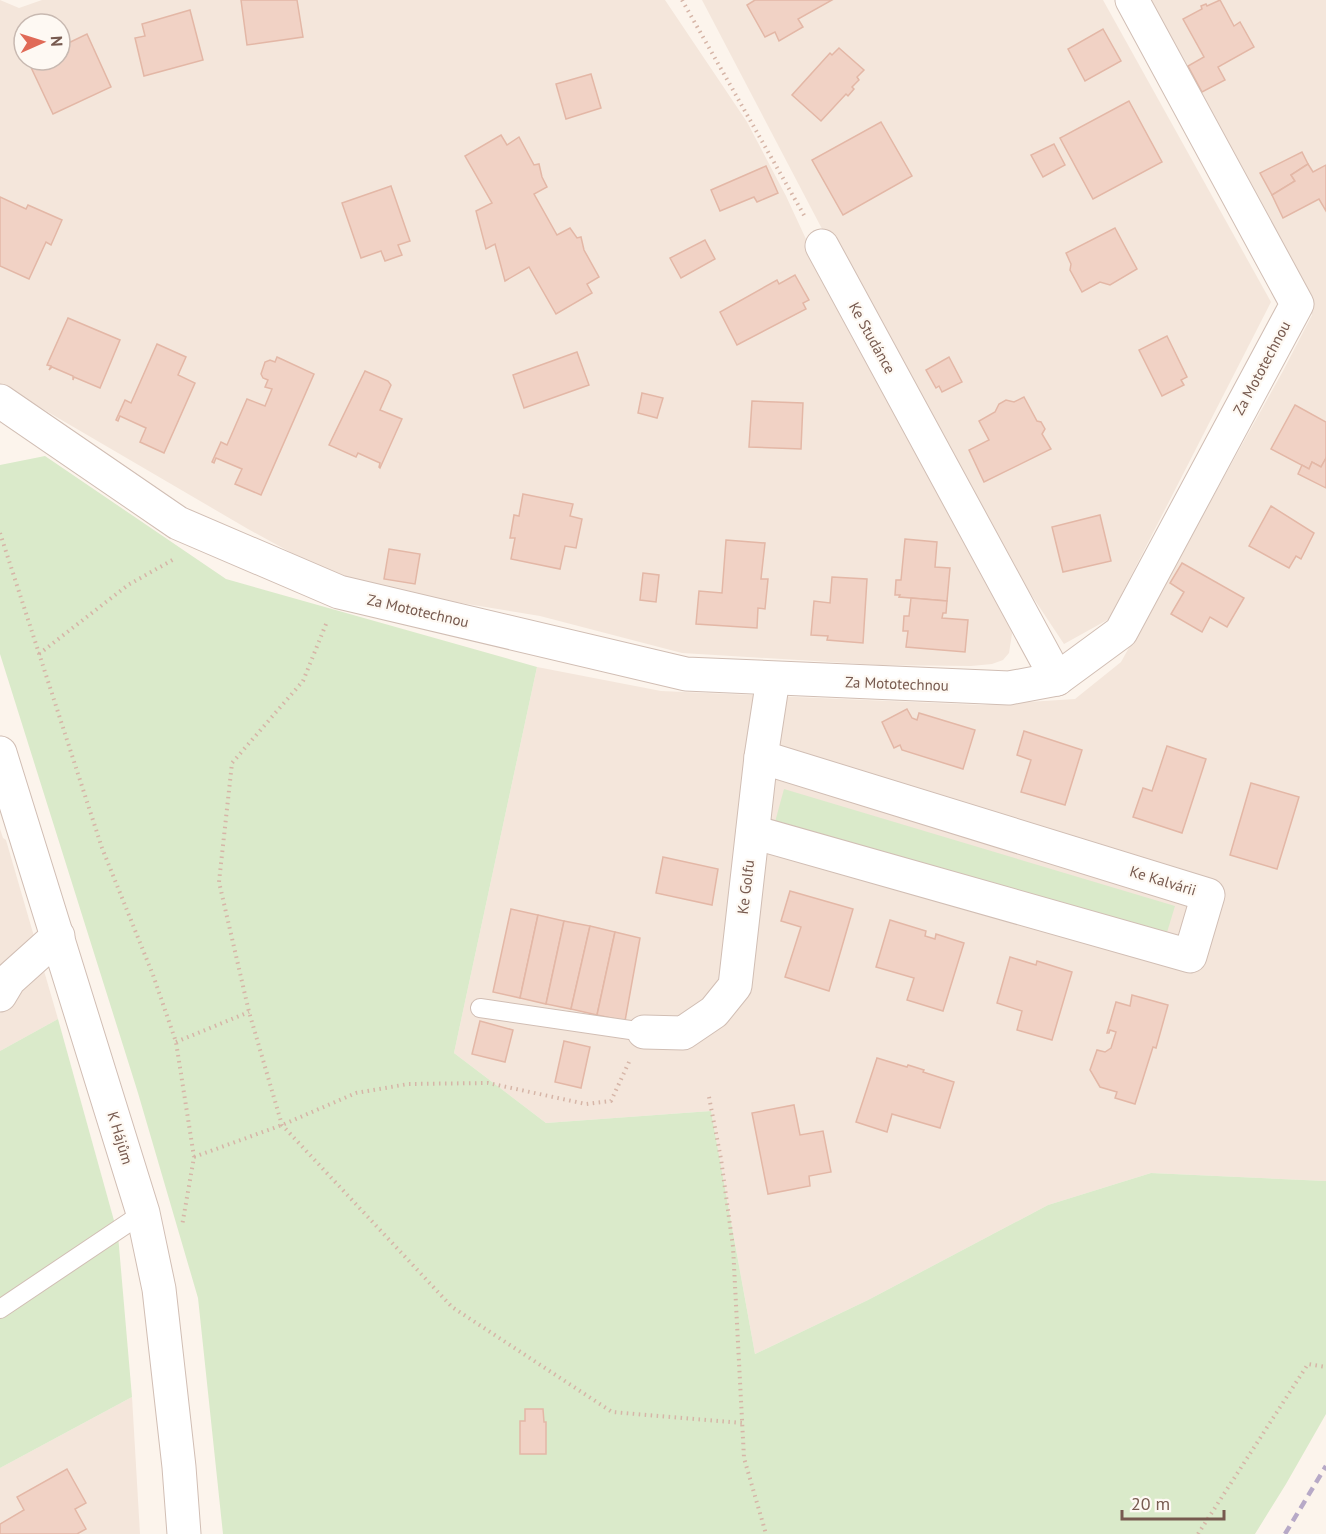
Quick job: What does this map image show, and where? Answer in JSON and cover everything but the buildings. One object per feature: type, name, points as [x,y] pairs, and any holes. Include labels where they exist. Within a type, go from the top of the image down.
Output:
[{"type":"street","name":"Za Mototechnou","points":[[0,401],[178,523],[339,592],[686,674],[1009,688],[1057,679],[1121,632],[1297,304],[1132,0]]},
{"type":"street","name":"Ke Studánce","points":[[822,246],[1057,679]]},
{"type":"street","name":"Ke Golfu","points":[[644,1032],[683,1033],[714,1012],[735,986],[761,758],[773,679]]},
{"type":"street","name":"K Hájům","points":[[0,753],[143,1213],[159,1289],[178,1456],[184,1534]]},
{"type":"street","name":"Ke Kalvárii","points":[[753,832],[1190,956],[1208,895],[761,758]]},
{"type":"street","points":[[0,995],[9,981],[58,936]]},
{"type":"lane","points":[[480,1008],[644,1032]]},
{"type":"lane","points":[[0,1309],[143,1213]]},
{"type":"path","points":[[682,0],[822,246]]},
{"type":"path","points":[[0,533],[102,849],[153,975],[176,1042],[194,1157],[180,1231]]},
{"type":"path","points":[[39,654],[128,585],[212,537]]},
{"type":"path","points":[[339,592],[303,681],[232,763],[219,882],[249,1012],[282,1125],[452,1307],[612,1412],[742,1423]]},
{"type":"path","points":[[176,1042],[249,1012]]},
{"type":"path","points":[[194,1157],[282,1125],[356,1093],[408,1084],[489,1083],[586,1104],[611,1101],[644,1032]]},
{"type":"path","points":[[709,1097],[721,1159],[733,1247],[744,1458],[766,1534]]},
{"type":"path","points":[[1198,1534],[1308,1364],[1326,1367]]},
{"type":"shaded area","points":[[0,0],[19,8],[42,0],[665,0],[747,122],[786,196],[850,334],[1009,616],[1012,634],[1009,653],[1003,660],[992,664],[971,666],[879,665],[682,653],[540,616],[350,585],[248,529],[0,384]]},
{"type":"shaded area","points":[[702,0],[1103,0],[1271,302],[1109,619],[1064,644],[1010,563],[853,288]]},
{"type":"shaded area","points":[[1143,0],[1326,0],[1326,1181],[1151,1173],[1048,1205],[868,1300],[755,1354],[711,1111],[546,1123],[454,1053],[537,667],[661,691],[982,705],[1075,699],[1121,662],[1312,315]]},
{"type":"shaded area","points":[[0,829],[6,840],[58,1019],[0,1051]]},
{"type":"shaded area","points":[[132,1397],[140,1534],[0,1534],[0,1468]]},
{"type":"green space","points":[[45,456],[226,579],[537,667],[454,1053],[546,1123],[711,1111],[755,1354],[868,1300],[1048,1205],[1151,1173],[1326,1181],[1326,1414],[1255,1534],[223,1534],[198,1298],[138,1093],[0,654],[0,465]]},
{"type":"green space","points":[[784,789],[1175,906],[1165,939],[775,822]]},
{"type":"green space","points":[[58,1019],[118,1235],[132,1397],[0,1468],[0,1051]]},
{"type":"railway","points":[[1285,1534],[1326,1466]]}]
